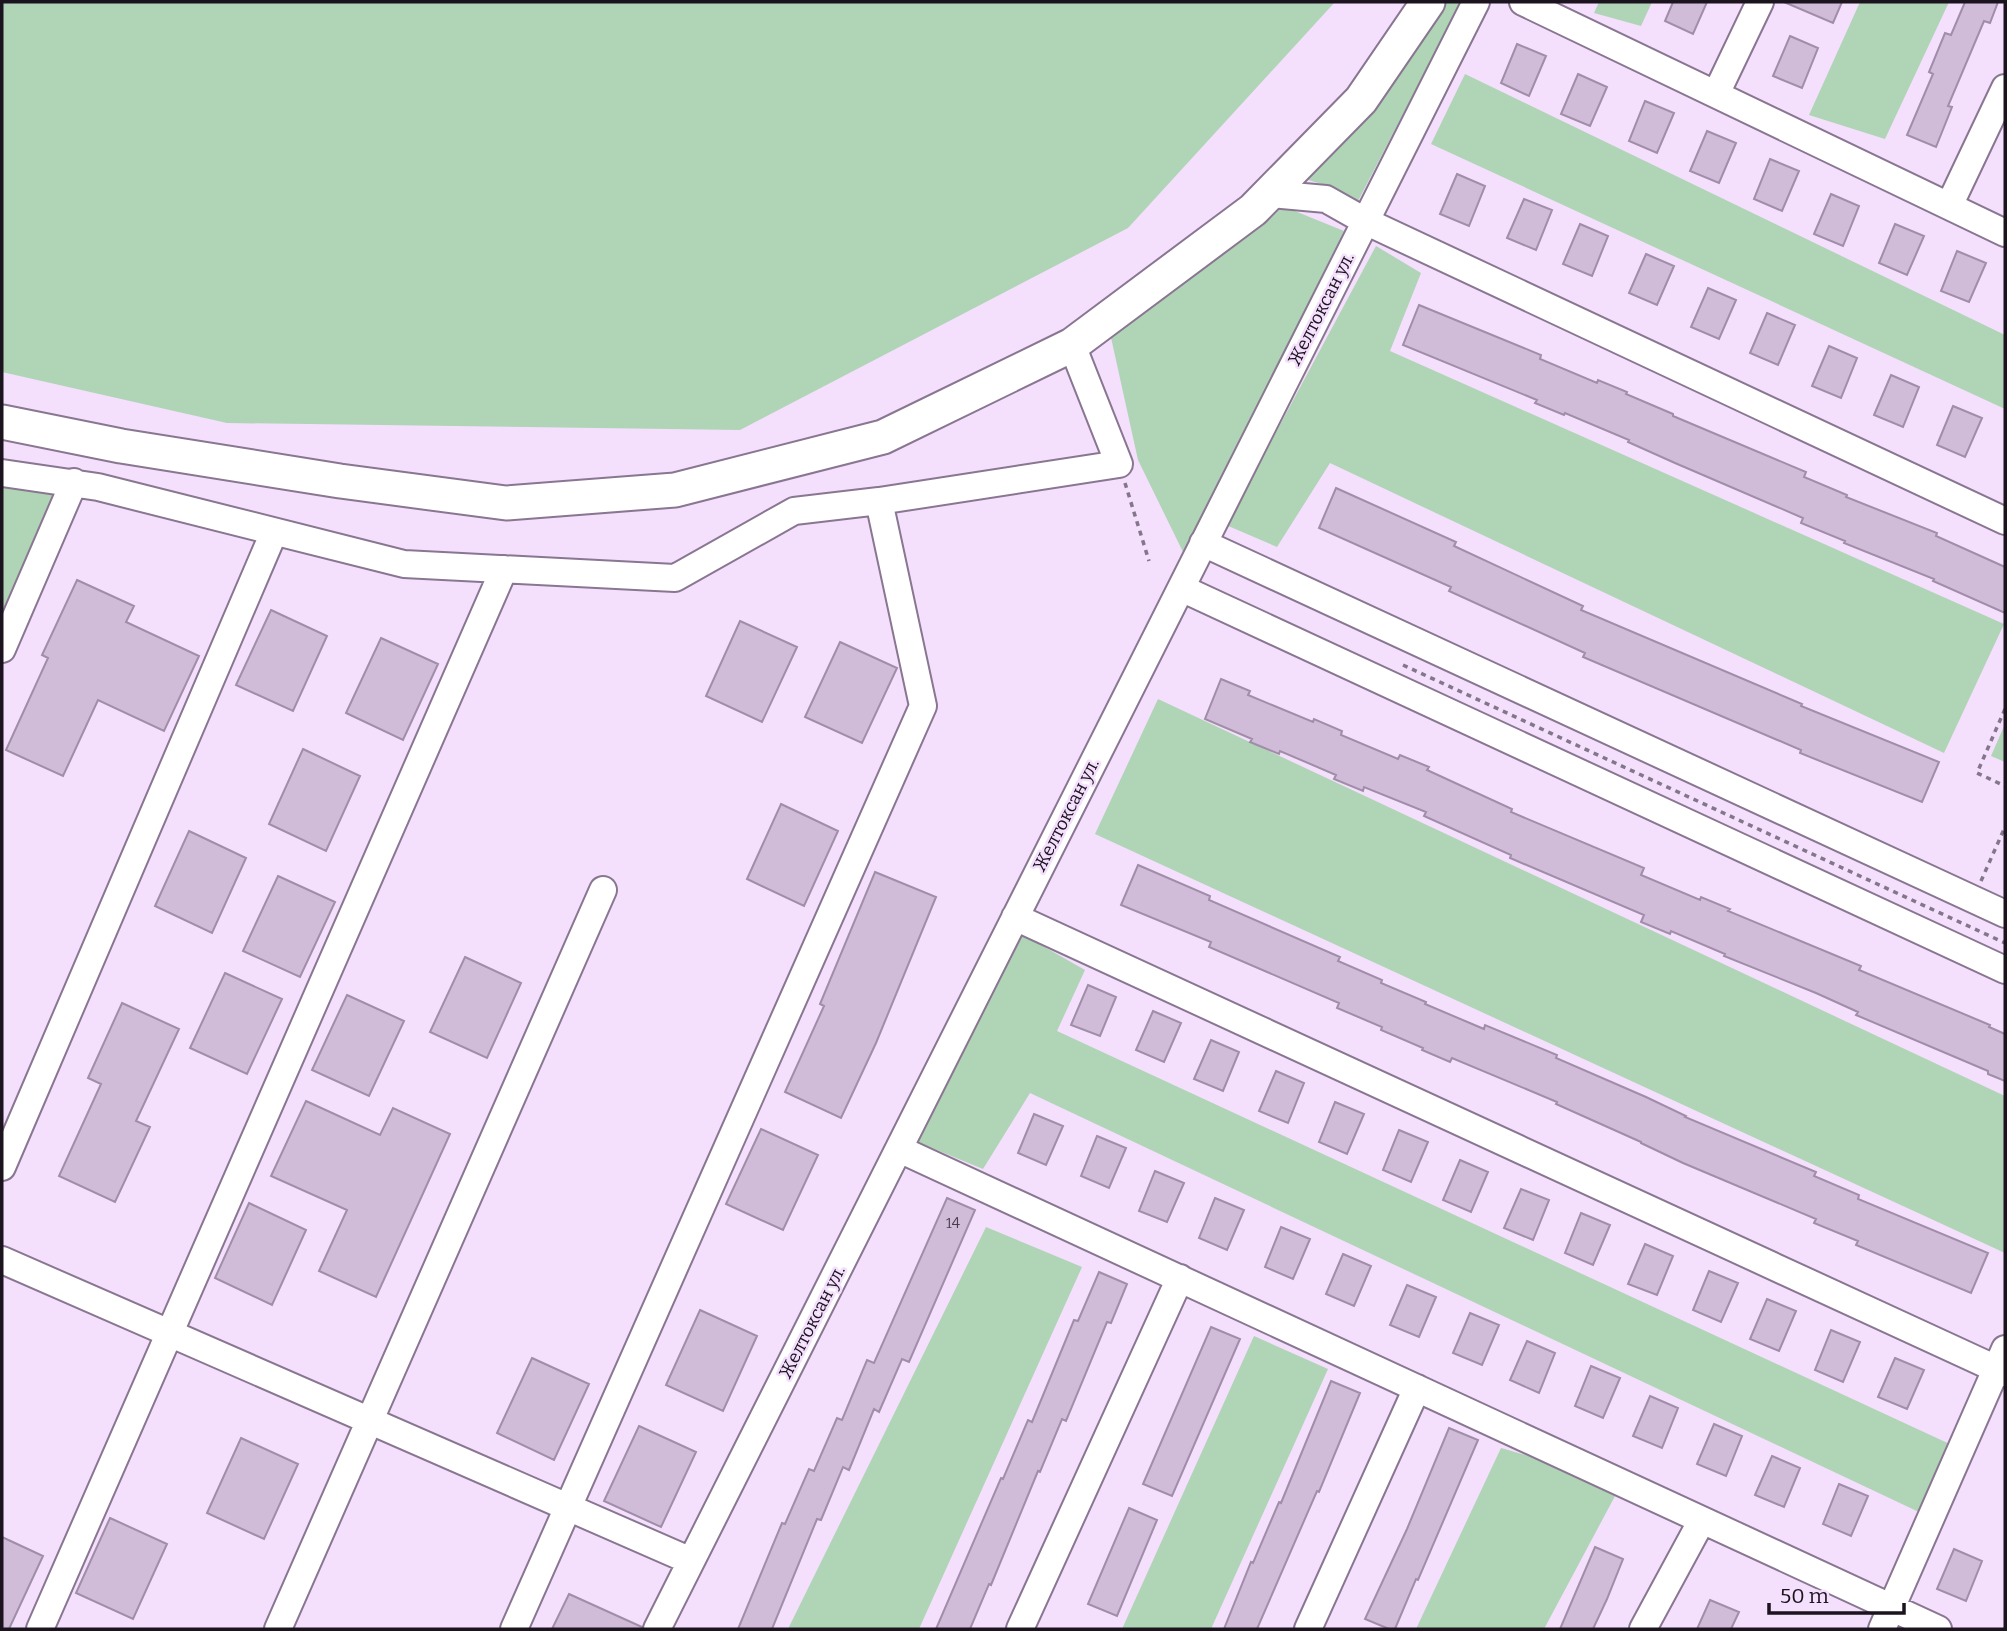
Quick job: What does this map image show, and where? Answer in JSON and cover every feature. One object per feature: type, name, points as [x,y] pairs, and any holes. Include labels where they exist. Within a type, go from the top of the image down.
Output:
[{"type":"main road","points":[[2,422],[121,446],[340,481],[506,503],[675,490],[883,437],[1072,345],[1254,210],[1361,100],[1428,2]]},
{"type":"street","name":"Желтоксан ул.","points":[[657,1629],[1476,2]]},
{"type":"street","points":[[1523,2],[2005,233]]},
{"type":"street","points":[[1716,94],[1760,2]]},
{"type":"street","points":[[1949,206],[2005,88]]},
{"type":"street","points":[[1270,194],[1326,199],[1365,221],[2005,521]]},
{"type":"street","points":[[2,473],[74,482],[404,564],[675,578],[794,511],[879,501],[1119,464],[1072,345]]},
{"type":"street","points":[[2,649],[74,482]]},
{"type":"street","points":[[514,1629],[923,706],[879,501]]},
{"type":"street","points":[[2,1167],[274,531]]},
{"type":"street","points":[[1203,544],[2005,914]]},
{"type":"street","points":[[40,1629],[504,569]]},
{"type":"street","points":[[1181,588],[1443,696],[1874,895],[2005,970]]},
{"type":"street","points":[[278,1629],[603,890]]},
{"type":"street","points":[[1015,917],[2002,1364],[1887,1618]]},
{"type":"street","points":[[899,1149],[1702,1520],[1887,1618],[1938,1629]]},
{"type":"street","points":[[2,1259],[691,1561]]},
{"type":"street","points":[[1020,1629],[1180,1278]]},
{"type":"street","points":[[1308,1629],[1417,1388]]},
{"type":"street","points":[[1643,1629],[1702,1520]]},
{"type":"path","points":[[1119,464],[1149,561]]},
{"type":"path","points":[[1399,663],[1443,696],[1729,829],[1874,895],[2005,943]]},
{"type":"path","points":[[2005,709],[1976,773],[2005,786]]},
{"type":"path","points":[[1974,900],[2005,827]]},
{"type":"green space","points":[[2,2],[1335,2],[1128,228],[740,430],[227,423],[2,372]]},
{"type":"green space","points":[[1440,2],[1461,2],[1357,203],[1331,187],[1302,178]]},
{"type":"green space","points":[[1599,2],[1652,2],[1641,26],[1594,13]]},
{"type":"green space","points":[[1860,2],[1949,2],[1885,139],[1809,115]]},
{"type":"green space","points":[[1465,74],[2005,335],[2005,409],[1431,144]]},
{"type":"green space","points":[[1280,205],[1344,231],[1184,554],[1138,460],[1110,333]]},
{"type":"green space","points":[[1376,246],[1421,273],[1390,351],[2004,624],[1944,753],[1330,463],[1277,547],[1226,525]]},
{"type":"green space","points":[[2,482],[58,488],[2,617]]},
{"type":"green space","points":[[1158,699],[2005,1096],[2005,1253],[1095,834]]},
{"type":"green space","points":[[2005,724],[2005,762],[1991,756]]},
{"type":"green space","points":[[1018,932],[1085,970],[1057,1031],[1954,1446],[1921,1513],[1030,1093],[983,1169],[915,1141]]},
{"type":"green space","points":[[986,1227],[1082,1267],[919,1629],[788,1629]]},
{"type":"green space","points":[[1254,1336],[1328,1369],[1211,1629],[1122,1629]]},
{"type":"green space","points":[[1501,1448],[1622,1483],[1544,1629],[1416,1629]]},
{"type":"building","points":[[1673,2],[1707,2],[1693,34],[1665,21]]},
{"type":"building","points":[[1784,2],[1842,2],[1833,23]]},
{"type":"building","points":[[1965,2],[1998,2],[1990,23],[1984,21],[1948,106],[1952,107],[1936,147],[1907,135],[1933,74],[1929,72],[1945,33],[1951,35]]},
{"type":"building","points":[[1790,36],[1818,48],[1802,88],[1773,76]]},
{"type":"building","points":[[1517,44],[1546,56],[1529,96],[1501,83]]},
{"type":"building","points":[[1578,74],[1607,87],[1590,126],[1561,114]]},
{"type":"building","points":[[1645,101],[1674,113],[1657,153],[1629,141]]},
{"type":"building","points":[[1707,131],[1736,143],[1719,183],[1690,171]]},
{"type":"building","points":[[1770,159],[1799,171],[1782,211],[1754,199]]},
{"type":"building","points":[[1457,174],[1485,186],[1469,226],[1440,214]]},
{"type":"building","points":[[1831,194],[1859,206],[1843,246],[1814,234]]},
{"type":"building","points":[[1524,199],[1552,210],[1536,250],[1507,238]]},
{"type":"building","points":[[1580,224],[1608,236],[1592,276],[1563,264]]},
{"type":"building","points":[[1895,224],[1924,236],[1907,275],[1879,263]]},
{"type":"building","points":[[1957,251],[1986,263],[1969,302],[1941,291]]},
{"type":"building","points":[[1646,254],[1674,266],[1657,305],[1629,293]]},
{"type":"building","points":[[1708,288],[1736,300],[1719,339],[1691,327]]},
{"type":"building","points":[[1419,305],[1541,355],[1540,359],[1597,383],[1598,380],[1627,392],[1626,394],[1673,416],[1806,472],[1804,477],[1847,495],[1846,497],[1937,533],[1936,536],[2005,567],[2005,613],[1933,581],[1934,579],[1844,543],[1845,541],[1801,523],[1803,518],[1628,442],[1629,440],[1535,403],[1537,400],[1403,345]]},
{"type":"building","points":[[1767,313],[1795,325],[1778,365],[1750,353]]},
{"type":"building","points":[[1829,346],[1857,358],[1841,398],[1812,386]]},
{"type":"building","points":[[1891,375],[1919,387],[1903,427],[1874,415]]},
{"type":"building","points":[[1953,406],[1982,418],[1965,457],[1937,445]]},
{"type":"building","points":[[1336,488],[1456,542],[1454,546],[1583,606],[1581,610],[1802,704],[1801,706],[1939,762],[1922,802],[1800,753],[1801,750],[1583,657],[1585,653],[1449,591],[1451,587],[1319,528]]},
{"type":"building","points":[[77,580],[134,606],[126,622],[199,656],[164,731],[98,700],[63,776],[6,750],[48,658],[42,655]]},
{"type":"building","points":[[271,610],[327,636],[293,711],[236,685]]},
{"type":"building","points":[[740,621],[797,647],[762,722],[706,696]]},
{"type":"building","points":[[381,638],[438,664],[403,740],[346,713]]},
{"type":"building","points":[[840,642],[897,668],[862,743],[805,717]]},
{"type":"building","points":[[1221,679],[1250,691],[1248,695],[1342,731],[1341,735],[1398,759],[1400,755],[1429,767],[1427,770],[1512,809],[1511,812],[1644,868],[1641,875],[1700,900],[1701,897],[1730,909],[1728,911],[1861,966],[1859,970],[1990,1025],[1989,1027],[2005,1034],[2005,1081],[1988,1074],[1988,1071],[1856,1015],[1858,1012],[1816,993],[1724,956],[1725,954],[1671,931],[1670,934],[1641,922],[1644,915],[1510,858],[1511,855],[1424,816],[1426,812],[1364,787],[1363,791],[1334,779],[1336,775],[1280,751],[1279,754],[1250,742],[1252,739],[1205,719]]},
{"type":"building","points":[[303,749],[360,776],[326,851],[269,824]]},
{"type":"building","points":[[781,804],[838,831],[804,906],[747,879]]},
{"type":"building","points":[[189,831],[246,858],[212,933],[155,906]]},
{"type":"building","points":[[1138,865],[1210,896],[1209,900],[1340,957],[1338,961],[1382,980],[1381,983],[1426,1002],[1425,1004],[1557,1055],[1556,1058],[1685,1117],[1816,1172],[1814,1176],[1859,1195],[1858,1199],[1988,1253],[1971,1293],[1856,1245],[1858,1241],[1814,1223],[1816,1219],[1683,1163],[1556,1104],[1557,1102],[1452,1058],[1450,1062],[1422,1050],[1423,1048],[1381,1030],[1382,1027],[1337,1008],[1339,1003],[1209,947],[1211,942],[1121,905]]},
{"type":"building","points":[[875,872],[936,897],[876,1043],[841,1118],[785,1092],[824,1006],[820,1004]]},
{"type":"building","points":[[278,876],[335,902],[300,977],[243,951]]},
{"type":"building","points":[[465,957],[521,983],[487,1058],[430,1032]]},
{"type":"building","points":[[225,973],[282,999],[247,1074],[190,1048]]},
{"type":"building","points":[[1088,985],[1116,997],[1100,1036],[1071,1025]]},
{"type":"building","points":[[347,995],[404,1021],[369,1096],[312,1070]]},
{"type":"building","points":[[122,1003],[179,1029],[136,1121],[150,1127],[115,1202],[59,1176],[101,1084],[88,1078]]},
{"type":"building","points":[[1153,1011],[1181,1023],[1164,1062],[1136,1050]]},
{"type":"building","points":[[1211,1040],[1239,1052],[1223,1091],[1194,1079]]},
{"type":"building","points":[[1276,1071],[1304,1083],[1288,1123],[1259,1111]]},
{"type":"building","points":[[306,1101],[380,1135],[393,1108],[450,1134],[376,1297],[319,1271],[347,1210],[271,1176]]},
{"type":"building","points":[[1335,1102],[1364,1114],[1347,1154],[1319,1142]]},
{"type":"building","points":[[1034,1114],[1063,1126],[1046,1165],[1018,1153]]},
{"type":"building","points":[[761,1129],[818,1155],[783,1230],[726,1204]]},
{"type":"building","points":[[1399,1130],[1428,1142],[1411,1182],[1383,1170]]},
{"type":"building","points":[[1097,1136],[1126,1148],[1109,1188],[1081,1176]]},
{"type":"building","points":[[1460,1160],[1488,1172],[1471,1212],[1443,1200]]},
{"type":"building","points":[[1155,1171],[1184,1183],[1167,1222],[1139,1211]]},
{"type":"building","points":[[1521,1189],[1549,1200],[1533,1240],[1504,1228]]},
{"type":"building","points":[[947,1198],[975,1210],[909,1362],[902,1359],[879,1412],[874,1409],[849,1470],[843,1467],[821,1520],[817,1519],[772,1629],[738,1629],[782,1523],[785,1524],[809,1469],[814,1471],[837,1418],[842,1420],[867,1360],[874,1363]]},
{"type":"building","points":[[1215,1198],[1244,1210],[1227,1250],[1199,1238]]},
{"type":"building","points":[[249,1203],[306,1230],[272,1305],[215,1278]]},
{"type":"building","points":[[1581,1213],[1610,1225],[1593,1265],[1565,1253]]},
{"type":"building","points":[[1281,1227],[1310,1239],[1293,1279],[1265,1267]]},
{"type":"building","points":[[1645,1244],[1673,1256],[1657,1295],[1628,1284]]},
{"type":"building","points":[[1343,1254],[1371,1266],[1354,1306],[1326,1294]]},
{"type":"building","points":[[1709,1271],[1738,1283],[1721,1322],[1693,1310]]},
{"type":"building","points":[[1099,1272],[1127,1284],[1111,1323],[1107,1322],[1066,1421],[1062,1419],[1040,1472],[1038,1471],[970,1629],[936,1629],[1001,1478],[1003,1479],[1028,1420],[1032,1422],[1074,1320],[1078,1321]]},
{"type":"building","points":[[1407,1285],[1436,1297],[1419,1337],[1390,1325]]},
{"type":"building","points":[[1767,1299],[1796,1311],[1779,1351],[1750,1339]]},
{"type":"building","points":[[700,1310],[757,1336],[723,1411],[666,1385]]},
{"type":"building","points":[[1470,1313],[1499,1325],[1482,1365],[1453,1353]]},
{"type":"building","points":[[1211,1327],[1240,1339],[1172,1496],[1143,1484]]},
{"type":"building","points":[[1831,1330],[1860,1342],[1843,1382],[1815,1370]]},
{"type":"building","points":[[1527,1341],[1555,1353],[1539,1393],[1510,1380]]},
{"type":"building","points":[[532,1358],[589,1384],[554,1460],[497,1433]]},
{"type":"building","points":[[1895,1358],[1924,1370],[1907,1409],[1878,1397]]},
{"type":"building","points":[[1591,1366],[1620,1378],[1603,1418],[1575,1406]]},
{"type":"building","points":[[1331,1381],[1360,1393],[1319,1492],[1317,1491],[1257,1629],[1224,1629],[1251,1562],[1253,1563],[1279,1502],[1281,1503]]},
{"type":"building","points":[[1650,1396],[1678,1408],[1662,1448],[1633,1436]]},
{"type":"building","points":[[1714,1424],[1742,1436],[1726,1476],[1697,1464]]},
{"type":"building","points":[[639,1426],[696,1452],[661,1527],[604,1501]]},
{"type":"building","points":[[1449,1428],[1478,1440],[1395,1629],[1389,1629],[1365,1619],[1407,1529]]},
{"type":"building","points":[[241,1438],[298,1464],[264,1539],[207,1513]]},
{"type":"building","points":[[1772,1456],[1800,1468],[1784,1507],[1755,1495]]},
{"type":"building","points":[[1839,1484],[1868,1496],[1851,1536],[1823,1524]]},
{"type":"building","points":[[1129,1508],[1157,1520],[1117,1616],[1088,1604]]},
{"type":"building","points":[[110,1518],[167,1544],[133,1619],[76,1593]]},
{"type":"building","points":[[2,1537],[43,1556],[9,1629],[2,1629]]},
{"type":"building","points":[[1595,1547],[1623,1559],[1607,1599],[1593,1629],[1560,1629]]},
{"type":"building","points":[[1954,1549],[1982,1561],[1966,1601],[1937,1589]]},
{"type":"building","points":[[569,1594],[642,1627],[552,1629]]},
{"type":"building","points":[[1710,1600],[1739,1612],[1731,1629],[1697,1629]]}]
